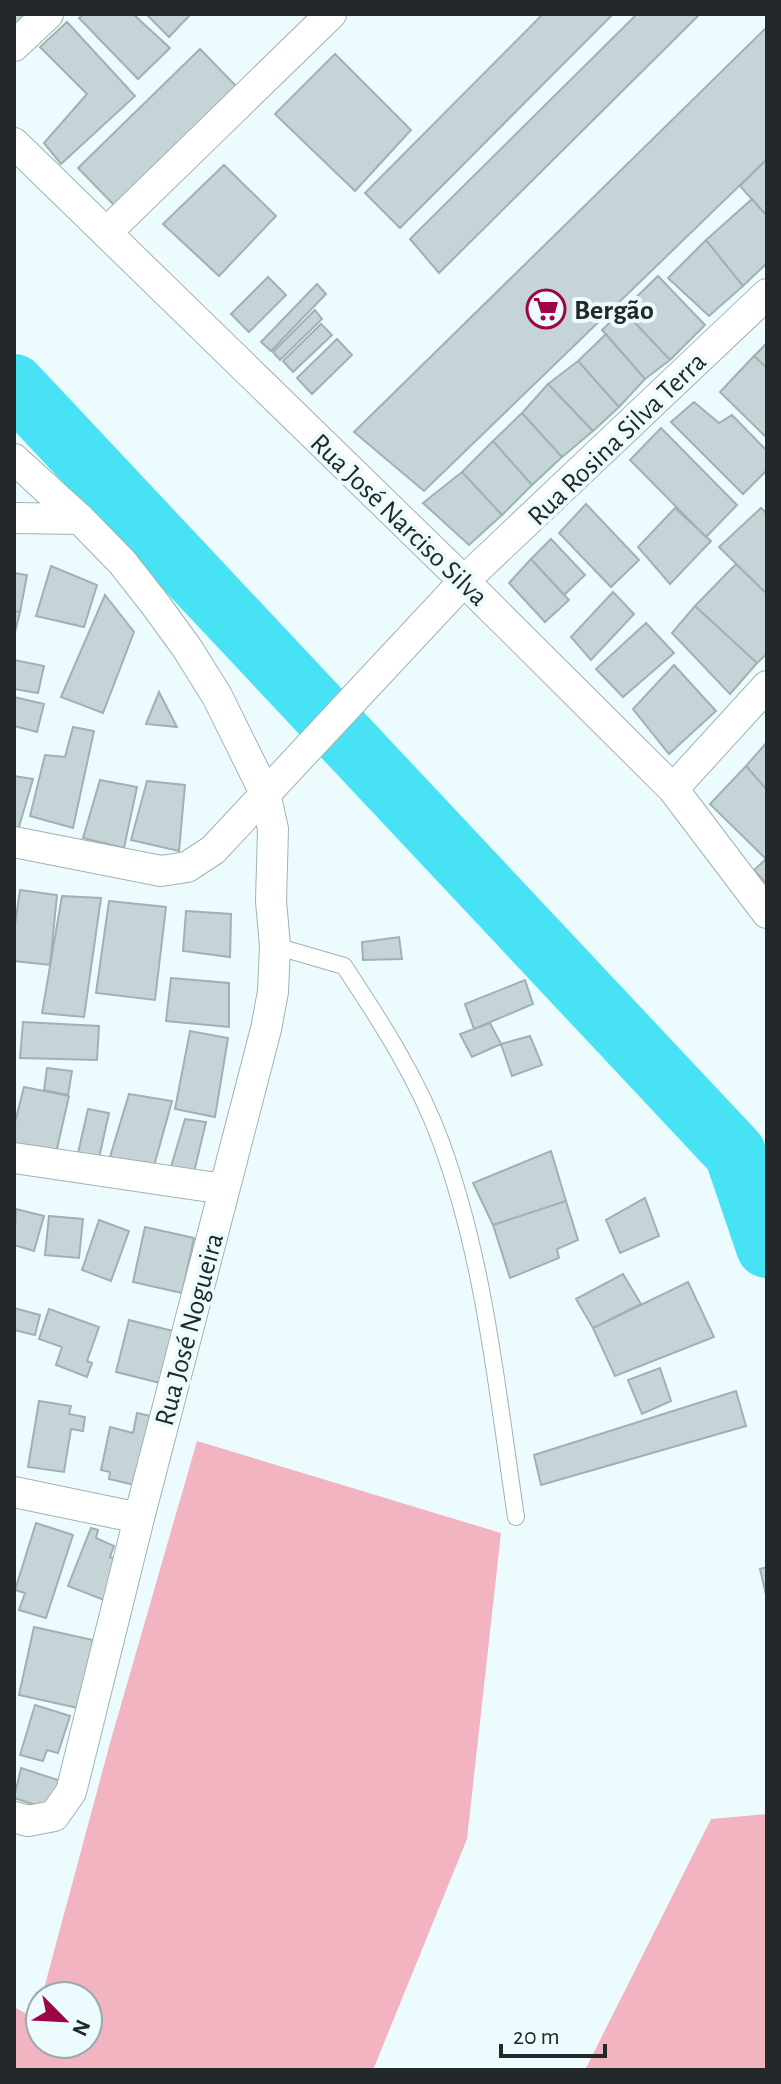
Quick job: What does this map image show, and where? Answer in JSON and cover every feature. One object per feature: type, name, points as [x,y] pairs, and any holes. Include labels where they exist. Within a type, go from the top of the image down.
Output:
[{"type":"street","points":[[14,46],[48,14]]},
{"type":"street","points":[[107,232],[331,14]]},
{"type":"street","name":"Rua José Narciso Silva","points":[[14,143],[673,789],[767,913]]},
{"type":"street","name":"Rua Rosina Silva Terra","points":[[14,842],[161,871],[187,867],[213,850],[464,581],[767,294]]},
{"type":"street","name":"Rua José Nogueira","points":[[14,459],[122,562],[187,648],[223,707],[265,793],[273,829],[271,901],[275,946],[273,992],[266,1029],[71,1792],[54,1816],[28,1821],[14,1817]]},
{"type":"street","points":[[14,518],[80,519]]},
{"type":"street","points":[[673,789],[767,686]]},
{"type":"street","points":[[14,1158],[224,1189]]},
{"type":"street","points":[[14,1492],[139,1518]]},
{"type":"lane","points":[[275,946],[344,966],[392,1039],[441,1141],[479,1274],[516,1517]]},
{"type":"shaded area","points":[[197,1441],[501,1533],[467,1839],[373,2070],[14,2070],[14,2007],[24,2012],[24,2060],[104,2060],[104,1980],[46,1980],[110,1743]]},
{"type":"shaded area","points":[[767,1814],[767,2070],[585,2070],[711,1819]]},
{"type":"building","points":[[14,14],[39,14],[14,38]]},
{"type":"building","points":[[84,14],[133,14],[170,48],[138,79],[79,18]]},
{"type":"building","points":[[146,14],[191,14],[169,37]]},
{"type":"building","points":[[543,14],[613,14],[400,228],[365,193]]},
{"type":"building","points":[[637,14],[700,14],[439,273],[410,239]]},
{"type":"building","points":[[67,22],[135,96],[61,164],[44,143],[87,94],[40,47]]},
{"type":"building","name":"Bergão","points":[[767,27],[767,159],[424,491],[354,432]]},
{"type":"building","points":[[200,49],[236,86],[115,206],[78,168]]},
{"type":"building","points":[[335,54],[411,130],[355,191],[275,114]]},
{"type":"building","points":[[767,159],[767,216],[740,186]]},
{"type":"building","points":[[224,165],[276,216],[219,276],[163,224]]},
{"type":"building","points":[[752,199],[767,216],[767,263],[743,286],[706,240]]},
{"type":"building","points":[[706,240],[743,286],[709,316],[668,278]]},
{"type":"building","points":[[658,276],[705,325],[670,360],[623,310]]},
{"type":"building","points":[[268,277],[286,295],[249,332],[231,314]]},
{"type":"building","points":[[317,284],[326,294],[271,351],[261,342]]},
{"type":"building","points":[[315,310],[322,319],[280,360],[273,352]]},
{"type":"building","points":[[623,310],[670,360],[645,379],[602,330]]},
{"type":"building","points":[[321,324],[332,335],[293,372],[283,361]]},
{"type":"building","points":[[606,334],[645,379],[619,407],[578,361]]},
{"type":"building","points":[[337,339],[352,355],[312,394],[297,378]]},
{"type":"building","points":[[767,343],[767,368],[754,356]]},
{"type":"building","points":[[754,356],[767,368],[767,438],[720,392]]},
{"type":"building","points":[[578,361],[619,407],[593,431],[548,384]]},
{"type":"building","points":[[548,384],[593,431],[562,457],[522,413]]},
{"type":"building","points":[[694,402],[719,423],[732,415],[767,451],[767,470],[743,494],[671,422]]},
{"type":"building","points":[[522,413],[562,457],[532,485],[493,441]]},
{"type":"building","points":[[661,428],[737,505],[706,537],[630,460]]},
{"type":"building","points":[[493,441],[532,485],[502,515],[462,472]]},
{"type":"building","points":[[462,472],[502,515],[469,545],[423,503]]},
{"type":"building","points":[[586,504],[639,560],[611,587],[559,533]]},
{"type":"building","points":[[675,508],[711,541],[670,584],[638,547]]},
{"type":"building","points":[[761,508],[767,514],[767,594],[719,547]]},
{"type":"building","points":[[551,539],[585,575],[564,595],[531,559]]},
{"type":"building","points":[[531,559],[569,600],[545,622],[509,583]]},
{"type":"building","points":[[736,564],[767,594],[767,654],[757,663],[695,606]]},
{"type":"building","points":[[51,566],[97,585],[84,627],[36,616]]},
{"type":"building","points":[[14,573],[27,575],[20,612],[14,611]]},
{"type":"building","points":[[613,592],[634,614],[591,660],[571,637]]},
{"type":"building","points":[[105,595],[134,632],[103,713],[61,697]]},
{"type":"building","points":[[695,606],[757,663],[730,694],[672,633]]},
{"type":"building","points":[[14,611],[20,612],[14,636]]},
{"type":"building","points":[[646,623],[674,653],[623,697],[596,669]]},
{"type":"building","points":[[14,660],[44,666],[38,693],[14,689]]},
{"type":"building","points":[[674,665],[716,711],[669,754],[633,709]]},
{"type":"building","points":[[159,692],[177,727],[146,724]]},
{"type":"building","points":[[14,697],[44,704],[37,732],[14,726]]},
{"type":"building","points":[[73,727],[94,731],[73,828],[30,816],[45,755],[65,757]]},
{"type":"building","points":[[767,742],[767,790],[746,766]]},
{"type":"building","points":[[746,766],[767,790],[766,859],[710,804]]},
{"type":"building","points":[[14,776],[33,779],[18,830],[14,829]]},
{"type":"building","points":[[100,780],[137,787],[124,848],[83,838]]},
{"type":"building","points":[[147,781],[185,785],[179,851],[131,840]]},
{"type":"building","points":[[767,858],[767,884],[754,870]]},
{"type":"building","points":[[20,890],[57,895],[50,965],[14,961],[14,931]]},
{"type":"building","points":[[62,896],[101,898],[84,1017],[42,1013]]},
{"type":"building","points":[[109,901],[166,907],[155,1000],[96,993]]},
{"type":"building","points":[[186,911],[231,914],[230,957],[183,951]]},
{"type":"building","points":[[399,937],[402,959],[363,960],[362,942]]},
{"type":"building","points":[[171,978],[229,983],[229,1027],[166,1021]]},
{"type":"building","points":[[525,980],[533,1004],[474,1029],[465,1004]]},
{"type":"building","points":[[23,1022],[99,1026],[97,1060],[20,1058]]},
{"type":"building","points":[[490,1023],[501,1044],[472,1057],[460,1034]]},
{"type":"building","points":[[190,1031],[228,1038],[215,1117],[175,1109]]},
{"type":"building","points":[[530,1036],[542,1065],[512,1076],[501,1044]]},
{"type":"building","points":[[47,1068],[72,1071],[68,1095],[44,1090]]},
{"type":"building","points":[[24,1087],[69,1096],[56,1153],[14,1145],[14,1126]]},
{"type":"building","points":[[129,1094],[172,1101],[154,1166],[110,1157]]},
{"type":"building","points":[[88,1109],[109,1113],[99,1158],[78,1153]]},
{"type":"building","points":[[185,1119],[206,1122],[194,1172],[171,1167]]},
{"type":"building","points":[[551,1151],[566,1201],[493,1225],[473,1183]]},
{"type":"building","points":[[645,1198],[659,1236],[620,1253],[606,1220]]},
{"type":"building","points":[[566,1201],[578,1240],[557,1249],[559,1258],[510,1278],[493,1225]]},
{"type":"building","points":[[16,1209],[44,1216],[34,1251],[14,1245]]},
{"type":"building","points":[[49,1216],[83,1219],[79,1258],[45,1255]]},
{"type":"building","points":[[99,1220],[129,1231],[111,1281],[82,1270]]},
{"type":"building","points":[[145,1227],[194,1238],[182,1293],[133,1282]]},
{"type":"building","points":[[623,1274],[641,1304],[593,1328],[576,1299]]},
{"type":"building","points":[[688,1282],[714,1337],[615,1376],[593,1328]]},
{"type":"building","points":[[14,1308],[40,1315],[35,1335],[14,1330]]},
{"type":"building","points":[[49,1309],[99,1327],[87,1361],[92,1363],[87,1377],[56,1365],[62,1347],[39,1339]]},
{"type":"building","points":[[129,1320],[177,1332],[164,1384],[116,1372]]},
{"type":"building","points":[[660,1368],[671,1401],[642,1414],[628,1380]]},
{"type":"building","points":[[736,1391],[746,1426],[541,1485],[534,1455]]},
{"type":"building","points":[[39,1401],[71,1406],[69,1414],[85,1417],[83,1431],[71,1429],[64,1472],[28,1467]]},
{"type":"building","points":[[137,1413],[155,1417],[139,1486],[109,1479],[110,1472],[101,1470],[110,1427],[133,1433]]},
{"type":"building","points":[[36,1523],[73,1535],[46,1618],[19,1610],[25,1593],[15,1590]]},
{"type":"building","points":[[91,1528],[98,1530],[96,1538],[114,1546],[110,1557],[120,1560],[104,1600],[68,1586]]},
{"type":"building","points":[[767,1567],[767,1599],[760,1569]]},
{"type":"building","points":[[34,1627],[93,1640],[78,1708],[19,1695]]},
{"type":"building","points":[[35,1705],[70,1716],[58,1753],[47,1750],[43,1761],[20,1755]]},
{"type":"building","points":[[21,1768],[61,1781],[51,1810],[14,1798]]},
{"type":"waterway","points":[[14,385],[735,1153],[767,1247]]},
{"type":"place","name":"Bergão","points":[[546,309]]}]
